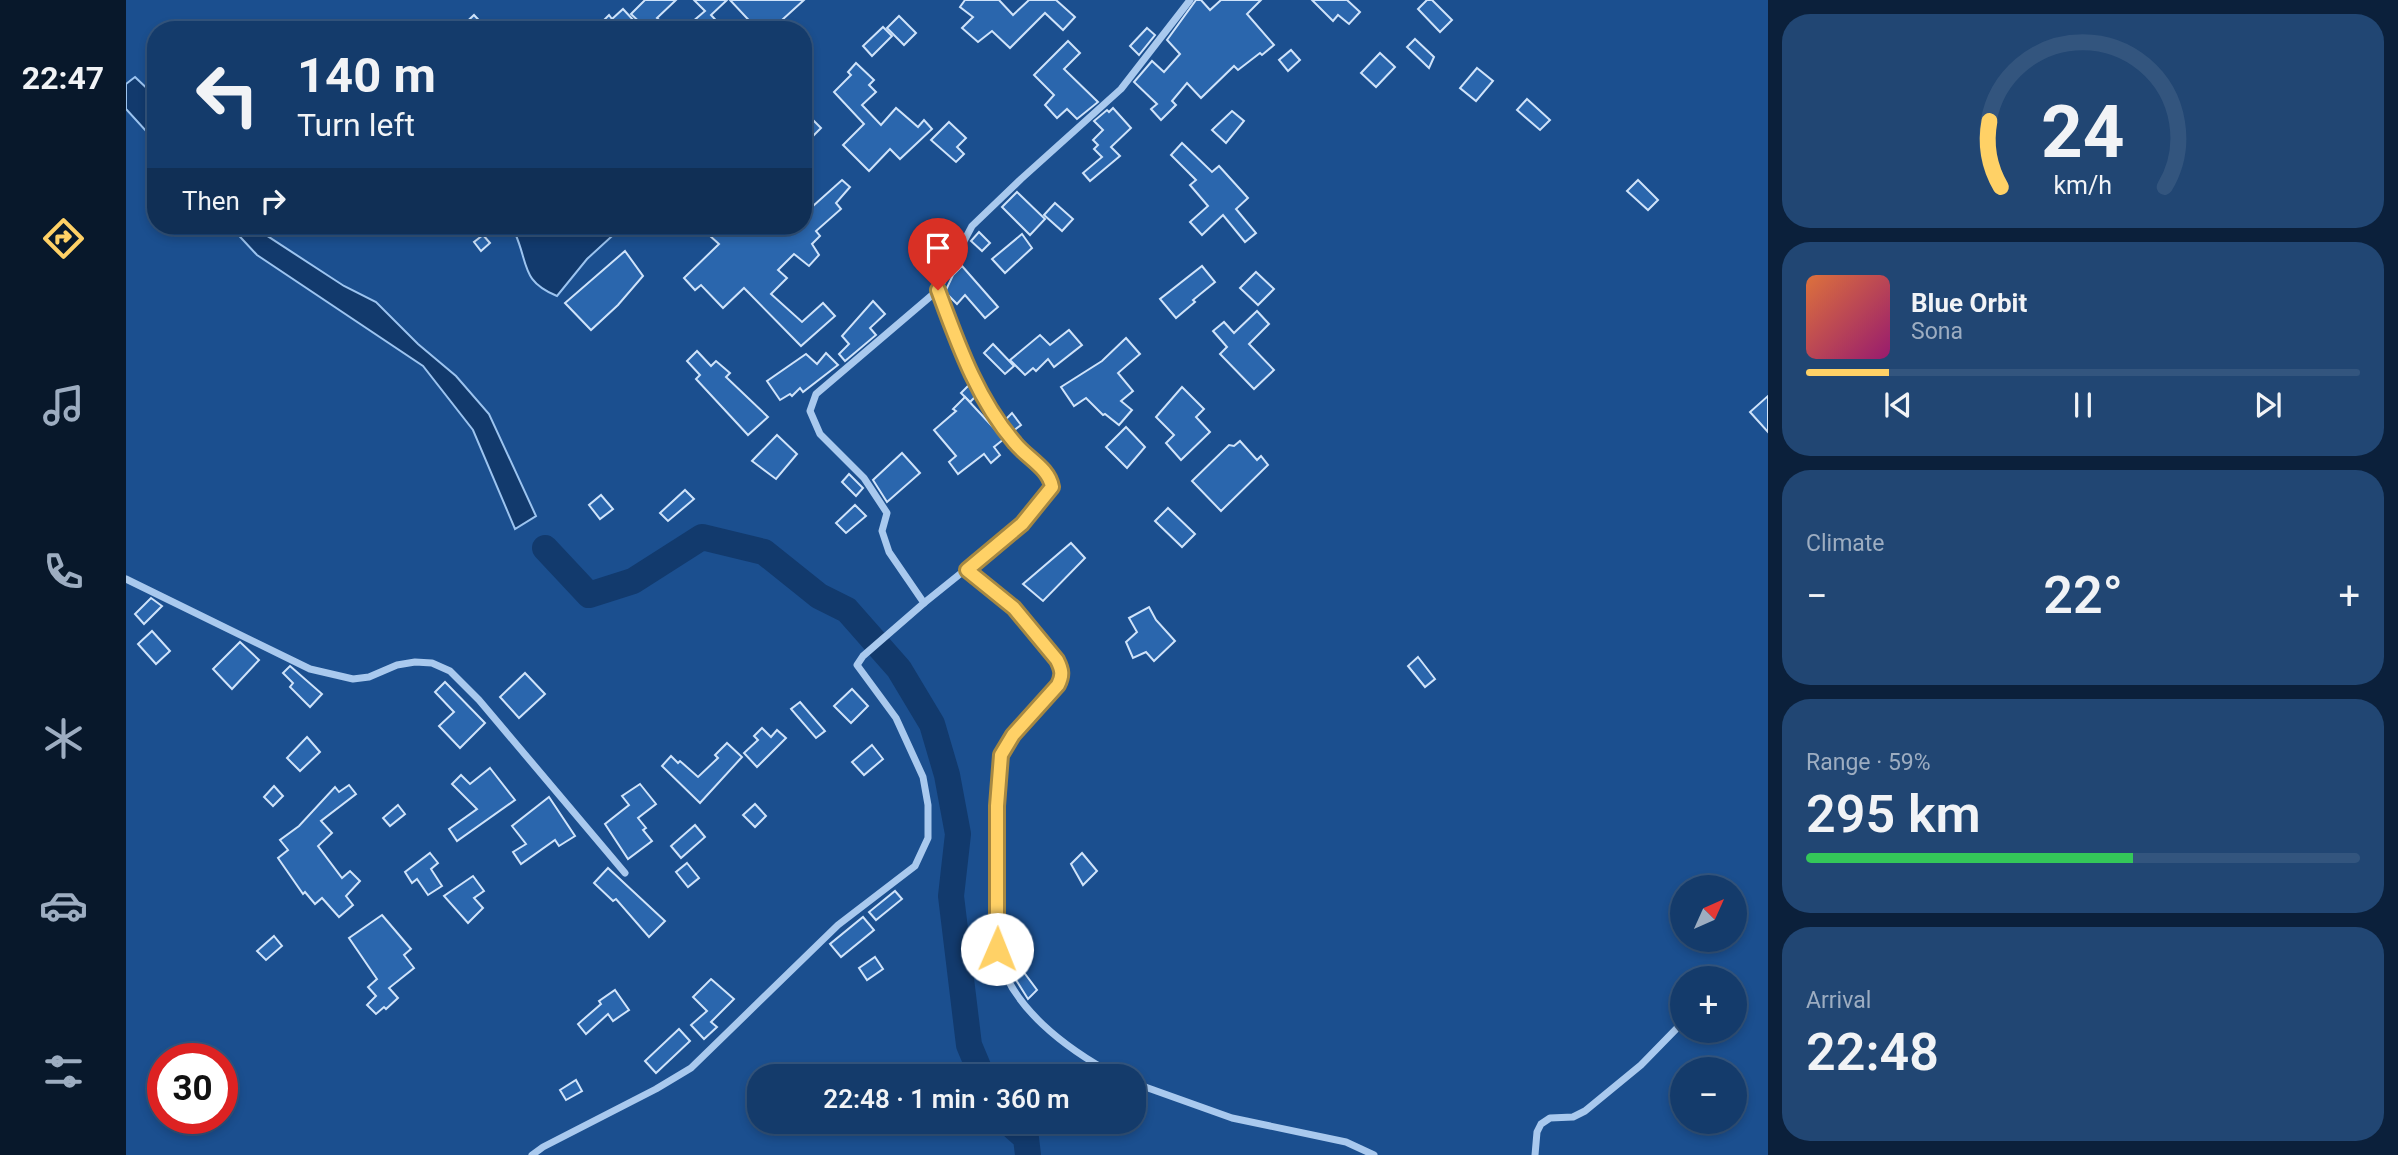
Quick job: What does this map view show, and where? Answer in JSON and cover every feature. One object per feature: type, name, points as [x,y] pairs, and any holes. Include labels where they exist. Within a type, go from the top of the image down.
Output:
[{"type":"street","points":[[924,603],[889,552],[882,531],[887,513],[863,478],[820,434],[810,411],[816,394],[938,290],[972,226],[1121,89],[1190,0]]},
{"type":"street","points":[[532,1155],[691,1068],[838,925],[915,866],[924,851],[928,838],[928,805],[923,777],[896,718],[857,664],[924,603],[1022,524],[1052,487],[1048,473],[1026,457],[998,424],[964,359],[938,290]]},
{"type":"street","points":[[967,570],[1014,608],[1062,669],[1058,685],[1013,735],[1001,755],[997,806],[997,949],[1001,969],[1008,984],[1044,1024],[1094,1064]]},
{"type":"street","points":[[126,579],[310,668],[353,679],[369,677],[397,665],[415,662],[432,663],[450,671],[479,700],[625,873]]},
{"type":"street","points":[[1535,1155],[1537,1132],[1541,1124],[1550,1118],[1573,1118],[1585,1111],[1641,1065],[1670,1035]]},
{"type":"street","points":[[1146,1087],[1232,1118],[1346,1142],[1374,1155]]},
{"type":"water","points":[[135,77],[147,88],[147,132],[126,109],[126,84]]},
{"type":"water","points":[[238,235],[266,235],[344,286],[376,302],[418,344],[456,376],[489,414],[536,516],[515,529],[473,430],[423,366],[257,255]]},
{"type":"water","points":[[516,235],[613,235],[587,259],[557,296],[537,284],[528,271]]},
{"type":"building","points":[[645,0],[676,0],[657,18],[660,21],[638,21],[631,14]]},
{"type":"building","points":[[694,0],[727,0],[711,15],[717,21],[693,21],[705,11]]},
{"type":"building","points":[[730,0],[804,0],[781,21],[750,21]]},
{"type":"building","points":[[965,0],[999,0],[1013,15],[1029,0],[1056,0],[1075,17],[1063,30],[1045,13],[1010,48],[992,31],[978,42],[962,28],[973,17],[960,7]]},
{"type":"building","points":[[1196,0],[1201,0],[1210,10],[1221,0],[1261,0],[1247,14],[1274,45],[1238,70],[1234,66],[1201,98],[1187,83],[1172,101],[1176,105],[1161,120],[1151,109],[1157,104],[1134,82],[1152,61],[1164,72],[1180,54],[1167,40]]},
{"type":"building","points":[[1312,0],[1347,0],[1360,12],[1349,24],[1338,15],[1333,21]]},
{"type":"building","points":[[1427,0],[1432,0],[1452,20],[1440,32],[1418,9]]},
{"type":"building","points":[[623,9],[634,21],[603,21],[609,15],[612,19]]},
{"type":"building","points":[[474,15],[480,21],[468,21]]},
{"type":"building","points":[[899,16],[916,33],[904,45],[887,28]]},
{"type":"building","points":[[883,27],[892,36],[872,56],[863,46]]},
{"type":"building","points":[[1147,28],[1155,35],[1139,55],[1130,46]]},
{"type":"building","points":[[1415,39],[1434,57],[1429,68],[1407,47]]},
{"type":"building","points":[[1068,41],[1080,53],[1064,69],[1098,102],[1077,119],[1067,109],[1057,118],[1045,105],[1054,95],[1034,75]]},
{"type":"building","points":[[1291,50],[1300,60],[1288,71],[1279,60]]},
{"type":"building","points":[[1380,53],[1395,67],[1376,87],[1361,73]]},
{"type":"building","points":[[856,63],[874,80],[869,85],[876,92],[862,105],[881,125],[896,108],[918,127],[924,120],[932,129],[900,159],[890,149],[869,171],[843,145],[864,124],[834,92],[851,75],[848,72]]},
{"type":"building","points":[[1477,68],[1493,81],[1476,101],[1460,88]]},
{"type":"building","points":[[1527,99],[1550,120],[1540,130],[1517,110]]},
{"type":"building","points":[[1113,108],[1131,128],[1111,147],[1120,156],[1090,181],[1083,173],[1102,157],[1094,149],[1098,145],[1093,140],[1103,130],[1094,121]]},
{"type":"building","points":[[1232,111],[1244,121],[1226,143],[1212,130]]},
{"type":"building","points":[[812,119],[821,128],[812,137]]},
{"type":"building","points":[[949,122],[966,138],[957,147],[964,154],[956,162],[931,140]]},
{"type":"building","points":[[1182,143],[1212,172],[1219,166],[1248,198],[1236,209],[1256,233],[1245,242],[1223,215],[1202,235],[1190,222],[1208,206],[1190,185],[1196,180],[1171,155]]},
{"type":"building","points":[[842,180],[850,187],[836,203],[841,209],[816,231],[820,236],[812,244],[819,255],[809,266],[794,254],[778,270],[787,278],[771,294],[802,322],[823,303],[835,316],[801,346],[744,288],[723,308],[701,285],[695,290],[684,278],[719,244],[709,235],[812,235],[812,207]]},
{"type":"building","points":[[1638,180],[1658,200],[1648,210],[1627,191]]},
{"type":"building","points":[[1017,192],[1045,219],[1030,235],[1002,207]]},
{"type":"building","points":[[1055,203],[1073,219],[1062,231],[1044,215]]},
{"type":"building","points":[[979,232],[990,243],[982,251],[971,241]]},
{"type":"building","points":[[1022,234],[1032,248],[1005,273],[992,259]]},
{"type":"building","points":[[483,235],[490,243],[481,251],[474,242]]},
{"type":"building","points":[[625,251],[643,276],[618,305],[591,330],[565,303]]},
{"type":"building","points":[[962,266],[998,307],[985,318],[965,295],[957,304],[945,292],[953,275]]},
{"type":"building","points":[[1202,266],[1215,282],[1176,318],[1160,299]]},
{"type":"building","points":[[1256,272],[1274,289],[1258,305],[1240,288]]},
{"type":"building","points":[[873,301],[885,314],[870,328],[876,335],[845,361],[839,354],[849,344],[842,336]]},
{"type":"building","points":[[1257,311],[1269,324],[1249,344],[1274,370],[1254,389],[1220,354],[1227,347],[1213,331],[1224,322],[1234,333]]},
{"type":"building","points":[[1069,330],[1082,345],[1054,367],[1048,359],[1036,371],[1033,368],[1025,375],[1010,360],[1040,335],[1050,345]]},
{"type":"building","points":[[1126,338],[1140,354],[1118,373],[1133,391],[1121,401],[1132,410],[1119,425],[1103,415],[1086,398],[1074,406],[1061,387],[1102,361]]},
{"type":"building","points":[[993,344],[1014,366],[1005,374],[984,353]]},
{"type":"building","points":[[697,351],[711,366],[716,361],[730,373],[726,377],[768,417],[748,435],[696,379],[700,375],[687,361]]},
{"type":"building","points":[[826,353],[838,365],[803,392],[800,388],[792,396],[790,394],[780,400],[767,381],[806,354],[817,364]]},
{"type":"building","points":[[970,384],[976,396],[970,402],[961,393]]},
{"type":"building","points":[[1182,387],[1204,409],[1196,417],[1210,432],[1181,460],[1166,443],[1174,435],[1156,417]]},
{"type":"building","points":[[1768,396],[1768,432],[1750,412]]},
{"type":"building","points":[[965,397],[1004,439],[994,447],[1000,455],[991,463],[984,454],[958,474],[949,462],[956,456],[934,430],[956,411],[953,409]]},
{"type":"building","points":[[1012,413],[1021,425],[1013,431],[1005,420]]},
{"type":"building","points":[[1126,427],[1145,447],[1127,468],[1106,447]]},
{"type":"building","points":[[777,435],[797,454],[776,479],[752,461]]},
{"type":"building","points":[[1240,441],[1257,460],[1261,456],[1268,465],[1221,511],[1192,481],[1229,445],[1234,446]]},
{"type":"building","points":[[902,453],[920,473],[887,502],[873,480]]},
{"type":"building","points":[[849,474],[863,488],[856,496],[842,482]]},
{"type":"building","points":[[685,490],[694,499],[668,521],[660,513]]},
{"type":"building","points":[[601,495],[613,509],[600,519],[589,505]]},
{"type":"building","points":[[855,505],[866,516],[846,533],[836,523]]},
{"type":"building","points":[[1168,508],[1195,534],[1182,547],[1155,521]]},
{"type":"building","points":[[1071,543],[1085,558],[1043,601],[1023,584]]},
{"type":"building","points":[[151,598],[162,606],[144,624],[135,614]]},
{"type":"building","points":[[1149,607],[1156,620],[1175,641],[1154,661],[1146,652],[1133,658],[1126,642],[1137,632],[1129,618]]},
{"type":"building","points":[[152,631],[170,651],[156,664],[138,644]]},
{"type":"building","points":[[240,642],[259,660],[232,689],[213,669]]},
{"type":"building","points":[[1418,657],[1435,679],[1425,687],[1408,666]]},
{"type":"building","points":[[290,666],[322,694],[310,707],[290,687],[293,683],[283,673]]},
{"type":"building","points":[[525,673],[545,694],[519,718],[500,697]]},
{"type":"building","points":[[445,682],[485,723],[460,748],[439,726],[454,712],[435,692]]},
{"type":"building","points":[[852,689],[868,706],[851,723],[834,706]]},
{"type":"building","points":[[800,702],[825,731],[816,738],[791,709]]},
{"type":"building","points":[[762,728],[771,737],[777,730],[786,738],[757,767],[744,753],[758,740],[754,736]]},
{"type":"building","points":[[307,737],[320,752],[300,771],[287,758]]},
{"type":"building","points":[[727,743],[742,757],[700,803],[662,766],[671,756],[698,777],[718,758],[715,755]]},
{"type":"building","points":[[872,745],[883,759],[864,775],[852,762]]},
{"type":"building","points":[[490,768],[515,800],[457,841],[449,829],[477,809],[452,784],[461,775],[470,784]]},
{"type":"building","points":[[640,784],[656,804],[638,818],[652,841],[628,859],[605,824],[629,805],[622,796]]},
{"type":"building","points":[[349,785],[356,794],[321,821],[332,833],[318,846],[342,878],[350,871],[360,881],[346,896],[353,905],[339,917],[322,898],[315,904],[305,892],[303,894],[278,858],[288,850],[280,840],[299,826],[335,787],[339,792]]},
{"type":"building","points":[[274,786],[283,796],[273,806],[264,797]]},
{"type":"building","points":[[549,797],[575,836],[559,846],[555,840],[521,864],[513,852],[526,844],[512,826]]},
{"type":"building","points":[[755,804],[766,816],[755,827],[743,815]]},
{"type":"building","points":[[398,805],[405,814],[390,826],[383,818]]},
{"type":"building","points":[[695,825],[705,837],[681,858],[671,846]]},
{"type":"building","points":[[430,853],[438,863],[431,869],[442,886],[428,895],[417,879],[412,883],[405,872]]},
{"type":"building","points":[[1082,853],[1097,871],[1083,885],[1071,864]]},
{"type":"building","points":[[687,863],[699,878],[688,887],[676,872]]},
{"type":"building","points":[[608,868],[665,921],[649,937],[616,899],[613,901],[594,883]]},
{"type":"building","points":[[473,876],[484,891],[474,898],[483,908],[468,923],[444,896]]},
{"type":"building","points":[[895,891],[902,899],[876,920],[869,912]]},
{"type":"building","points":[[382,915],[411,949],[404,955],[414,968],[389,988],[398,998],[376,1014],[367,1005],[376,996],[368,987],[377,979],[349,938]]},
{"type":"building","points":[[863,917],[874,930],[841,957],[830,944]]},
{"type":"building","points":[[274,936],[282,946],[266,960],[257,951]]},
{"type":"building","points":[[875,957],[883,969],[867,980],[859,968]]},
{"type":"building","points":[[1020,967],[1037,990],[1028,999],[1011,972]]},
{"type":"building","points":[[711,979],[734,999],[711,1022],[717,1027],[704,1039],[691,1025],[707,1011],[693,997]]},
{"type":"building","points":[[615,990],[629,1010],[613,1021],[608,1014],[586,1034],[578,1024],[601,1004],[599,1001]]},
{"type":"building","points":[[679,1029],[690,1041],[656,1073],[645,1061]]},
{"type":"building","points":[[576,1080],[582,1091],[566,1100],[560,1090]]},
{"type":"waterway","points":[[545,548],[589,595],[633,581],[702,537],[764,552],[819,596],[847,610],[899,669],[932,724],[947,775],[958,834],[951,896],[969,1045],[977,1064]]},
{"type":"waterway","points":[[1022,1134],[1026,1138],[1028,1155]]},
{"type":"route","points":[[938,290],[964,359],[998,424],[1026,457],[1048,473],[1052,487],[1022,524],[967,570],[1014,608],[1062,669],[1058,685],[1013,735],[1001,755],[997,806],[997,949]]}]
